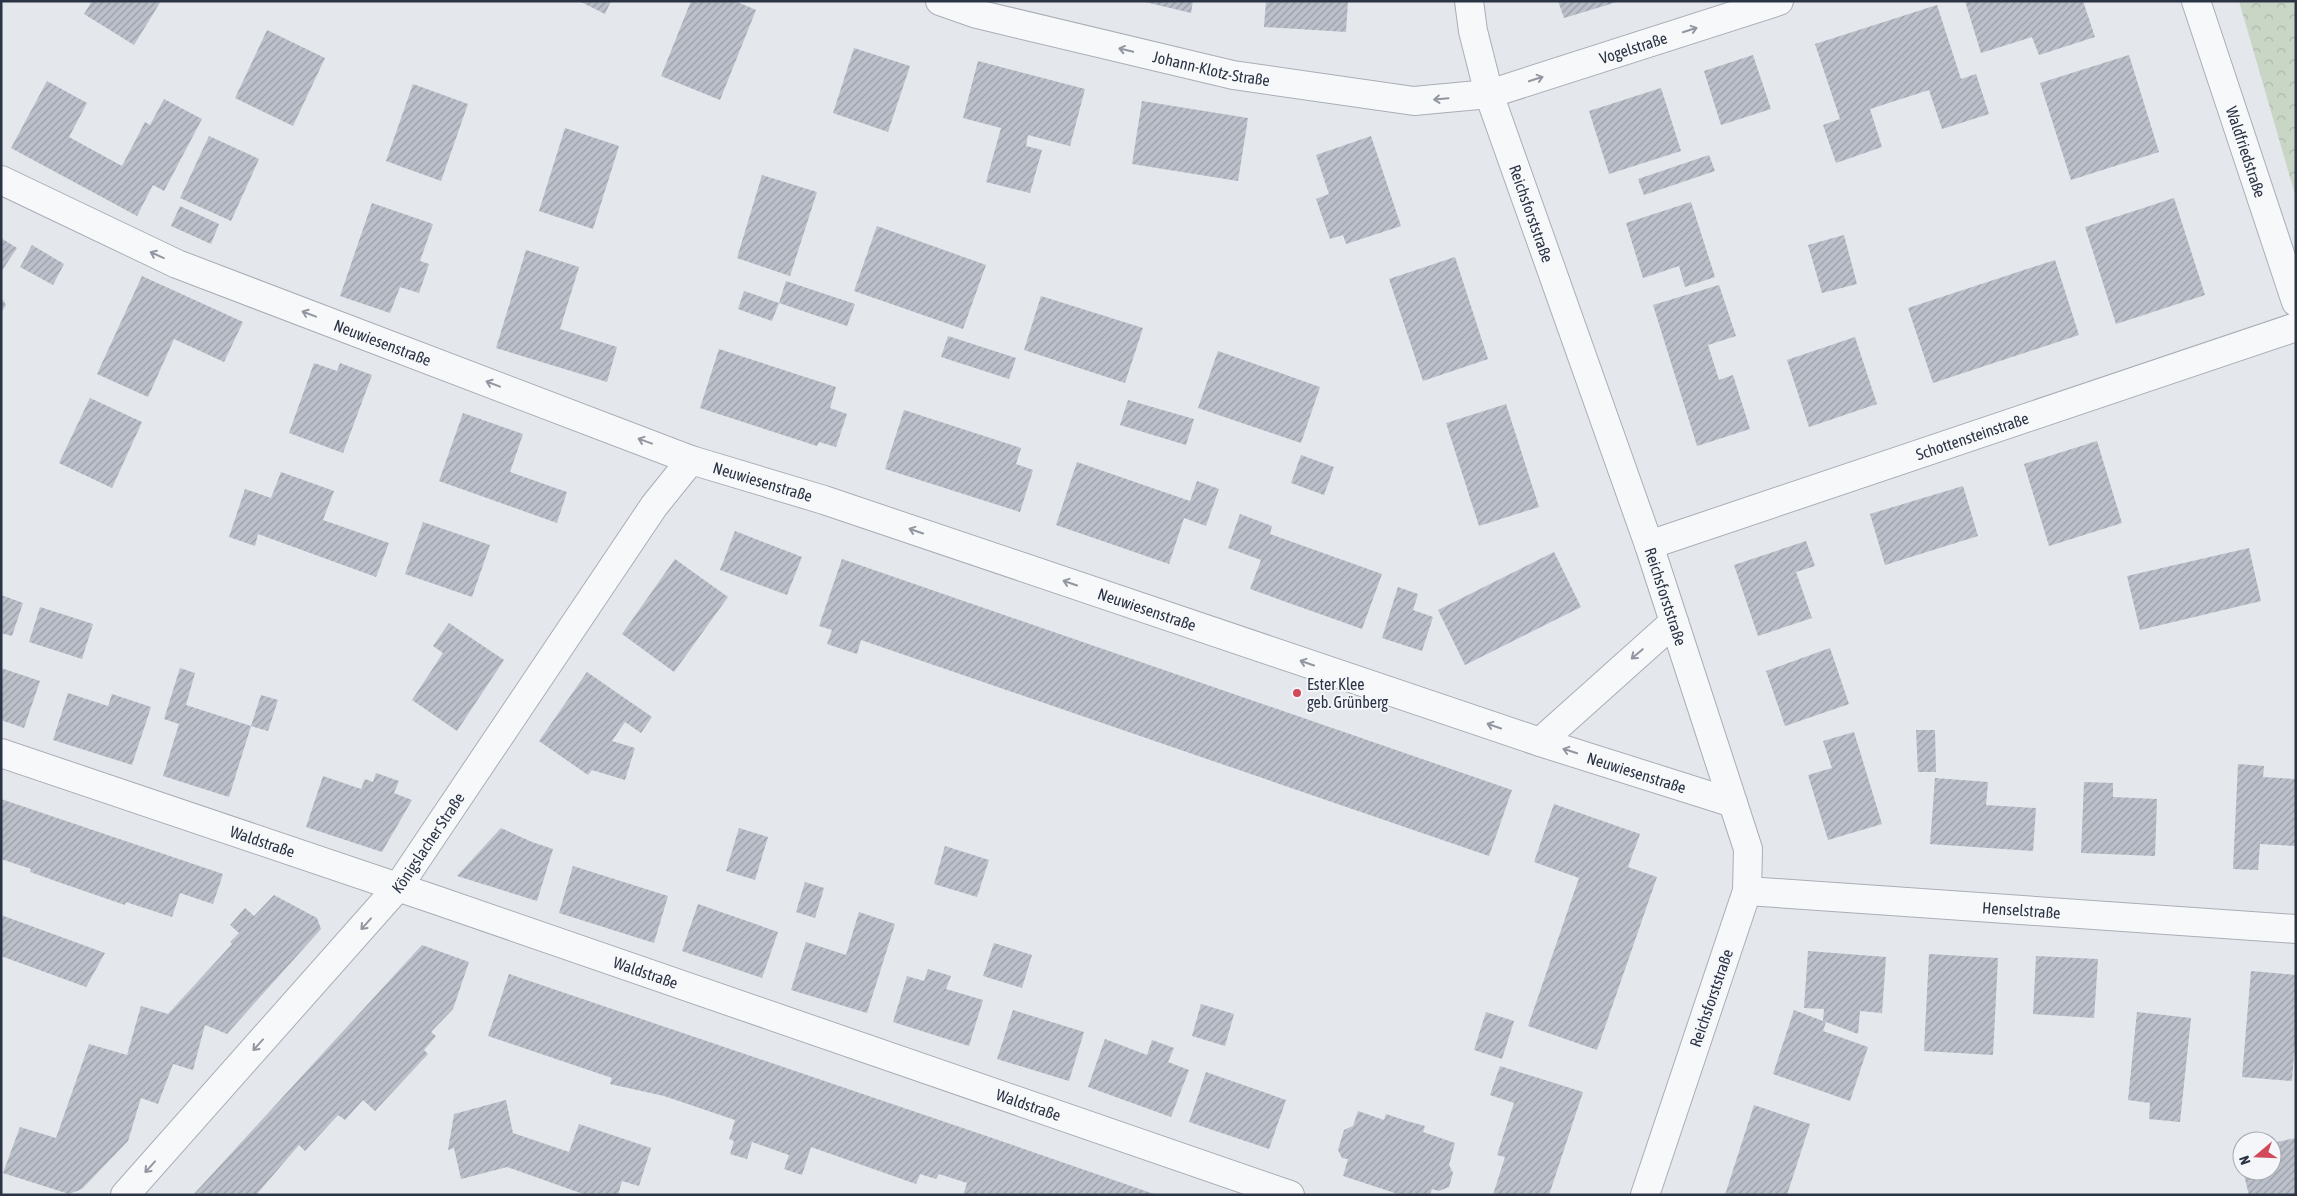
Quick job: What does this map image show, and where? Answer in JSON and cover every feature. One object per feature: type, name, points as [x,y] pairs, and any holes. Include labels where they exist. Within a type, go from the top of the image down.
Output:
[{"type":"street","name":"Johann-Klotz-Straße","points":[[940,1],[977,14],[1233,75],[1414,101],[1489,94]]},
{"type":"street","name":"Reichsforststraße","points":[[1469,1],[1473,31],[1489,94],[1648,545],[1748,848],[1747,891],[1645,1195]]},
{"type":"street","name":"Vogelstraße","points":[[1489,94],[1779,1]]},
{"type":"street","name":"Waldfriedstraße","points":[[2196,1],[2296,302]]},
{"type":"street","name":"Neuwiesenstraße","points":[[1,180],[177,264],[691,460],[824,500],[1540,742],[1733,803]]},
{"type":"street","name":"Schottensteinstraße","points":[[1648,545],[2296,328]]},
{"type":"street","name":"Königslacher Straße","points":[[125,1195],[398,888],[654,506],[691,460]]},
{"type":"street","points":[[1540,742],[1674,622]]},
{"type":"street","name":"Waldstraße","points":[[1,753],[1290,1195]]},
{"type":"street","name":"Henselstraße","points":[[1747,891],[2296,929]]},
{"type":"green space","points":[[2239,1],[2296,1],[2296,198]]},
{"type":"building","points":[[92,1],[161,1],[134,45],[84,14]]},
{"type":"building","points":[[579,1],[611,1],[605,14]]},
{"type":"building","points":[[691,1],[735,1],[756,10],[720,100],[661,76]]},
{"type":"building","points":[[1141,1],[1193,1],[1191,13]]},
{"type":"building","points":[[1266,1],[1348,1],[1346,32],[1264,27]]},
{"type":"building","points":[[1558,1],[1616,1],[1617,2],[1564,18]]},
{"type":"building","points":[[1965,1],[2083,1],[2095,37],[2039,55],[2032,37],[1981,53]]},
{"type":"building","points":[[1937,5],[1961,79],[1976,74],[1989,114],[1942,129],[1929,90],[1870,109],[1882,147],[1836,163],[1823,125],[1840,119],[1815,44]]},
{"type":"building","points":[[267,30],[325,58],[293,126],[235,98]]},
{"type":"building","points":[[854,48],[910,66],[888,132],[833,113]]},
{"type":"building","points":[[1753,55],[1771,109],[1721,125],[1704,71]]},
{"type":"building","points":[[2129,55],[2159,152],[2071,180],[2040,83]]},
{"type":"building","points":[[978,61],[1085,89],[1070,146],[1028,135],[1026,146],[1042,150],[1030,193],[986,182],[1001,128],[963,118]]},
{"type":"building","points":[[47,81],[87,103],[69,137],[122,166],[145,122],[150,125],[164,99],[202,119],[164,191],[153,185],[137,216],[11,148]]},
{"type":"building","points":[[413,84],[468,104],[441,181],[386,161]]},
{"type":"building","points":[[1661,88],[1681,151],[1609,174],[1589,111]]},
{"type":"building","points":[[1142,101],[1248,118],[1238,181],[1132,164]]},
{"type":"building","points":[[565,128],[619,146],[593,229],[539,211]]},
{"type":"building","points":[[209,136],[259,159],[231,221],[180,198]]},
{"type":"building","points":[[1371,136],[1401,226],[1346,244],[1343,235],[1330,239],[1316,199],[1329,194],[1316,155]]},
{"type":"building","points":[[1709,155],[1715,171],[1644,195],[1638,179]]},
{"type":"building","points":[[762,175],[817,192],[790,276],[737,258]]},
{"type":"building","points":[[2174,198],[2205,295],[2116,324],[2085,227]]},
{"type":"building","points":[[1691,202],[1715,277],[1685,287],[1679,266],[1643,278],[1626,223]]},
{"type":"building","points":[[372,203],[433,224],[420,261],[429,264],[419,293],[400,287],[390,313],[340,296]]},
{"type":"building","points":[[180,206],[219,224],[211,244],[171,226]]},
{"type":"building","points":[[877,226],[986,265],[963,329],[854,291]]},
{"type":"building","points":[[1844,235],[1857,284],[1822,293],[1808,245]]},
{"type":"building","points":[[1,238],[17,248],[1,272]]},
{"type":"building","points":[[32,245],[64,264],[53,285],[20,267]]},
{"type":"building","points":[[526,250],[579,267],[560,329],[617,347],[607,382],[496,348]]},
{"type":"building","points":[[1455,257],[1488,359],[1423,381],[1389,279]]},
{"type":"building","points":[[2055,260],[2079,335],[1933,383],[1908,308]]},
{"type":"building","points":[[142,276],[243,322],[224,362],[174,339],[148,397],[97,374]]},
{"type":"building","points":[[786,281],[855,304],[847,326],[779,303]]},
{"type":"building","points":[[1719,285],[1736,336],[1708,345],[1719,380],[1733,375],[1750,429],[1697,446],[1653,305]]},
{"type":"building","points":[[744,291],[779,303],[772,321],[738,309]]},
{"type":"building","points":[[1041,296],[1143,328],[1125,383],[1024,350]]},
{"type":"building","points":[[1,297],[6,305],[1,313]]},
{"type":"building","points":[[948,336],[1016,358],[1009,379],[941,357]]},
{"type":"building","points":[[1855,337],[1877,404],[1809,427],[1787,360]]},
{"type":"building","points":[[719,349],[836,387],[830,408],[847,414],[836,447],[819,442],[817,446],[700,408]]},
{"type":"building","points":[[1218,351],[1320,387],[1301,443],[1198,408]]},
{"type":"building","points":[[314,363],[337,371],[340,363],[372,375],[343,453],[289,433]]},
{"type":"building","points":[[90,398],[142,422],[112,488],[59,463]]},
{"type":"building","points":[[1128,400],[1194,419],[1186,445],[1120,425]]},
{"type":"building","points":[[1506,404],[1539,507],[1479,526],[1446,423]]},
{"type":"building","points":[[904,410],[1021,448],[1016,464],[1033,470],[1020,512],[885,469]]},
{"type":"building","points":[[463,413],[523,434],[510,472],[567,492],[557,523],[439,481]]},
{"type":"building","points":[[2097,441],[2122,523],[2049,546],[2024,464]]},
{"type":"building","points":[[1301,455],[1334,467],[1324,495],[1291,483]]},
{"type":"building","points":[[1077,462],[1190,501],[1197,481],[1219,489],[1206,526],[1184,518],[1169,564],[1056,525]]},
{"type":"building","points":[[281,472],[334,491],[323,520],[389,543],[376,577],[258,534],[255,546],[229,537],[245,489],[271,498]]},
{"type":"building","points":[[1963,486],[1978,536],[1885,565],[1870,514]]},
{"type":"building","points":[[1240,514],[1272,526],[1270,534],[1382,574],[1362,629],[1250,589],[1261,560],[1228,548]]},
{"type":"building","points":[[423,522],[490,545],[472,597],[405,574]]},
{"type":"building","points":[[735,531],[802,557],[787,595],[720,570]]},
{"type":"building","points":[[1806,541],[1815,566],[1796,572],[1812,618],[1758,636],[1734,565]]},
{"type":"building","points":[[2249,548],[2261,601],[2140,630],[2127,576]]},
{"type":"building","points":[[1554,552],[1581,607],[1465,665],[1438,610]]},
{"type":"building","points":[[675,559],[728,597],[674,672],[622,634]]},
{"type":"building","points":[[842,559],[1512,790],[1489,856],[861,640],[857,654],[827,644],[832,630],[819,626]]},
{"type":"building","points":[[1398,587],[1418,594],[1413,610],[1433,617],[1422,651],[1382,638]]},
{"type":"building","points":[[1,595],[23,603],[12,636],[1,633]]},
{"type":"building","points":[[40,607],[93,624],[82,659],[29,642]]},
{"type":"building","points":[[449,623],[504,660],[457,731],[412,700],[443,653],[433,646]]},
{"type":"building","points":[[1830,648],[1849,704],[1785,726],[1766,671]]},
{"type":"building","points":[[1,668],[40,681],[24,728],[1,720]]},
{"type":"building","points":[[180,668],[195,673],[186,705],[251,726],[229,797],[163,776],[179,724],[164,719]]},
{"type":"building","points":[[587,672],[652,717],[641,733],[625,722],[612,741],[635,748],[625,780],[592,770],[588,775],[539,741]]},
{"type":"building","points":[[68,693],[108,706],[112,694],[151,707],[132,765],[53,740]]},
{"type":"building","points":[[261,695],[278,700],[268,731],[251,726]]},
{"type":"building","points":[[1916,730],[1935,730],[1936,772],[1918,772]]},
{"type":"building","points":[[1854,732],[1882,824],[1828,840],[1808,775],[1832,768],[1823,741]]},
{"type":"building","points":[[2238,764],[2264,766],[2263,777],[2296,779],[2296,846],[2260,844],[2258,870],[2233,869]]},
{"type":"building","points":[[376,773],[399,781],[394,793],[412,800],[382,852],[306,827],[323,776],[361,789],[365,779],[373,782]]},
{"type":"building","points":[[1935,778],[1988,782],[1986,805],[2036,808],[2033,851],[1930,844]]},
{"type":"building","points":[[2084,782],[2113,783],[2113,797],[2157,799],[2155,856],[2081,853]]},
{"type":"building","points":[[1,799],[223,874],[213,904],[180,893],[172,917],[126,902],[125,905],[30,872],[31,869],[1,859]]},
{"type":"building","points":[[1554,804],[1640,834],[1628,867],[1657,877],[1597,1050],[1528,1026],[1579,878],[1534,862]]},
{"type":"building","points":[[501,828],[553,849],[537,901],[457,876]]},
{"type":"building","points":[[739,828],[768,837],[755,880],[726,871]]},
{"type":"building","points":[[945,846],[989,860],[977,897],[934,884]]},
{"type":"building","points":[[573,866],[668,896],[654,943],[559,913]]},
{"type":"building","points":[[805,882],[824,888],[815,918],[796,912]]},
{"type":"building","points":[[274,895],[317,918],[321,929],[227,1034],[205,1025],[193,1070],[173,1064],[158,1104],[141,1098],[128,1141],[82,1189],[69,1194],[3,1173],[20,1127],[56,1138],[89,1044],[127,1055],[141,1006],[168,1014],[232,944],[230,942],[239,933],[230,925],[245,908],[254,916]]},
{"type":"building","points":[[698,904],[778,932],[762,978],[682,951]]},
{"type":"building","points":[[859,912],[895,924],[867,1013],[791,990],[806,942],[846,955]]},
{"type":"building","points":[[1,915],[105,953],[86,987],[1,956]]},
{"type":"building","points":[[994,943],[1032,955],[1022,988],[983,976]]},
{"type":"building","points":[[422,945],[469,962],[453,1009],[431,1032],[436,1036],[424,1050],[428,1054],[375,1111],[363,1100],[345,1120],[338,1115],[305,1151],[299,1145],[256,1195],[193,1195]]},
{"type":"building","points":[[1808,951],[1886,957],[1882,1013],[1860,1011],[1858,1034],[1826,1022],[1823,1031],[1868,1047],[1850,1101],[1773,1074],[1794,1010],[1823,1021],[1824,1009],[1804,1008]]},
{"type":"building","points":[[1929,954],[1998,958],[1993,1055],[1924,1051]]},
{"type":"building","points":[[2036,956],[2098,959],[2094,1018],[2033,1014]]},
{"type":"building","points":[[928,969],[951,976],[946,989],[983,1000],[969,1046],[893,1022],[907,976],[924,981]]},
{"type":"building","points":[[2251,971],[2296,975],[2296,1029],[2292,1081],[2242,1077]]},
{"type":"building","points":[[509,974],[1157,1195],[963,1195],[967,1183],[939,1174],[936,1179],[920,1174],[916,1184],[811,1147],[802,1175],[784,1169],[789,1155],[752,1142],[747,1159],[730,1154],[734,1141],[729,1139],[735,1120],[664,1096],[610,1084],[612,1078],[488,1036]]},
{"type":"building","points":[[1201,1004],[1234,1014],[1225,1046],[1192,1036]]},
{"type":"building","points":[[1013,1010],[1084,1032],[1069,1081],[997,1059]]},
{"type":"building","points":[[1486,1012],[1514,1021],[1502,1059],[1474,1050]]},
{"type":"building","points":[[2137,1012],[2191,1018],[2180,1122],[2149,1119],[2150,1103],[2128,1100]]},
{"type":"building","points":[[1105,1039],[1147,1055],[1152,1040],[1174,1048],[1168,1062],[1189,1070],[1171,1117],[1088,1087]]},
{"type":"building","points":[[1500,1066],[1583,1092],[1549,1195],[1493,1195],[1505,1157],[1497,1155],[1514,1103],[1490,1095]]},
{"type":"building","points":[[1206,1072],[1286,1100],[1269,1149],[1189,1122]]},
{"type":"building","points":[[506,1100],[513,1133],[569,1152],[579,1124],[651,1148],[639,1186],[622,1181],[618,1195],[586,1195],[507,1167],[461,1179],[454,1148],[448,1150],[454,1114]]},
{"type":"building","points":[[1754,1105],[1810,1124],[1787,1195],[1725,1195]]},
{"type":"building","points":[[1358,1111],[1384,1120],[1386,1114],[1425,1126],[1423,1132],[1455,1143],[1449,1165],[1453,1173],[1449,1187],[1439,1191],[1432,1189],[1430,1195],[1401,1195],[1343,1176],[1348,1159],[1342,1158],[1338,1150],[1344,1130],[1353,1126]]},
{"type":"building","points":[[2296,1138],[2296,1195],[2249,1195],[2246,1181],[2282,1181],[2282,1141]]},
{"type":"place","name":"Ester Klee geb. Grünberg","points":[[1297,693]]}]
